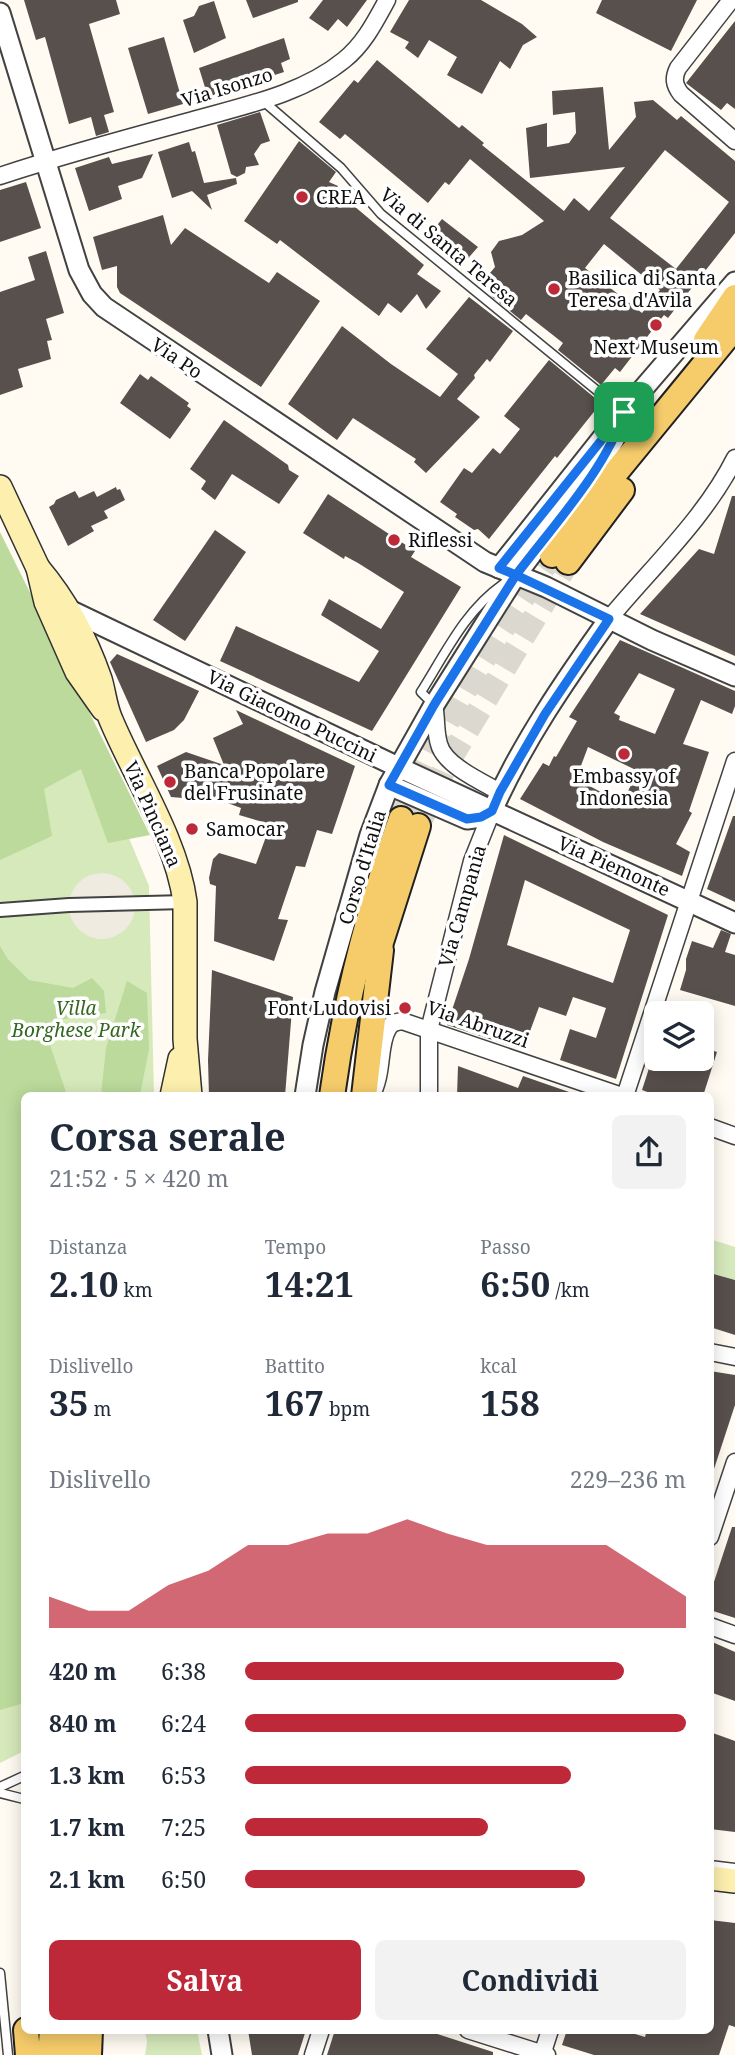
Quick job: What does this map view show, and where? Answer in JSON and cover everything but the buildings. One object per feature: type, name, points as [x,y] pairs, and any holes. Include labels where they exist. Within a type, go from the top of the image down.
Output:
[{"type":"main road","points":[[624,462],[735,297]]},
{"type":"main road","points":[[735,327],[580,516],[560,558],[629,481],[735,353]]},
{"type":"main road","name":"Via Pinciana","points":[[0,487],[57,605],[100,679],[109,717],[176,862],[185,902],[185,1039],[190,1092]]},
{"type":"main road","name":"Corso d'Italia","points":[[333,1092],[348,1001],[379,887],[410,822],[364,1004],[350,1092]]},
{"type":"main road","points":[[364,1092],[382,939]]},
{"type":"main road","points":[[321,1092],[335,1036],[348,1001]]},
{"type":"main road","name":"Via Pinciana","points":[[173,1092],[185,1039]]},
{"type":"main road","points":[[714,1878],[735,1881]]},
{"type":"main road","points":[[26,2034],[28,2055]]},
{"type":"main road","points":[[50,2055],[52,2034]]},
{"type":"main road","points":[[71,2055],[72,2034]]},
{"type":"main road","points":[[89,2055],[90,2034]]},
{"type":"street","name":"Via Isonzo","points":[[0,176],[262,100],[307,83],[344,60],[364,40],[387,0]]},
{"type":"street","points":[[731,0],[678,68],[675,78],[681,94],[735,141]]},
{"type":"street","name":"Via Po","points":[[0,13],[79,270],[92,294],[104,307],[463,548],[735,676]]},
{"type":"street","name":"Corso d'Italia","points":[[306,1092],[325,992],[370,835],[393,776],[508,571],[624,412],[735,282]]},
{"type":"street","name":"Via Campania","points":[[429,1092],[429,1030],[472,861],[500,792],[545,714],[609,619],[702,510],[735,458]]},
{"type":"street","name":"Via Giacomo Puccini","points":[[57,605],[393,776],[461,794],[492,811]]},
{"type":"street","points":[[434,705],[442,752],[465,772],[500,792]]},
{"type":"street","points":[[625,1092],[735,761]]},
{"type":"street","name":"Via Piemonte","points":[[492,811],[735,923]]},
{"type":"street","points":[[0,910],[185,902]]},
{"type":"street","name":"Via Abruzzi","points":[[373,1092],[379,1077],[386,1034],[391,1025],[399,1021],[612,1092]]},
{"type":"street","points":[[714,1129],[735,1136]]},
{"type":"street","points":[[714,1353],[735,1357]]},
{"type":"street","points":[[714,1525],[735,1462]]},
{"type":"street","points":[[714,1627],[735,1635]]},
{"type":"street","points":[[219,2034],[222,2055]]},
{"type":"street","points":[[313,2055],[320,2034]]},
{"type":"street","points":[[481,2034],[544,2054],[549,2034]]},
{"type":"lane","name":"Via di Santa Teresa","points":[[262,100],[341,168],[381,214],[624,412]]},
{"type":"lane","points":[[0,1787],[21,1777]]},
{"type":"lane","points":[[0,1793],[21,1798]]},
{"type":"lane","points":[[714,1865],[735,1868]]},
{"type":"lane","points":[[0,1973],[9,2055]]},
{"type":"green space","points":[[0,532],[150,835],[108,843],[81,769],[44,789],[52,836],[0,860]]},
{"type":"green space","name":"Villa Borghese Park","points":[[0,541],[35,613],[149,886],[154,1092],[21,1092],[21,1752],[0,1763]]},
{"type":"green space","points":[[0,946],[7,958],[29,980],[73,988],[92,978],[104,991],[106,1013],[51,1021],[47,1036],[66,1092],[21,1092],[21,1704],[0,1710]]},
{"type":"green space","points":[[127,981],[147,993],[149,1049],[141,1092],[101,1092],[106,1048]]},
{"type":"green space","points":[[714,1240],[735,1247],[735,1280],[714,1274]]},
{"type":"green space","points":[[146,2034],[198,2034],[202,2055],[145,2055]]},
{"type":"shaded area","points":[[102,873],[125,883],[135,906],[125,929],[102,939],[79,929],[69,906],[79,883]]},
{"type":"tunnel","points":[[401,819],[432,750],[469,683],[552,555]]},
{"type":"tunnel","points":[[418,826],[444,769],[568,562]]},
{"type":"place","name":"CREA","points":[[302,197]]},
{"type":"place","name":"Basilica di Santa Teresa d'Avila","points":[[554,289]]},
{"type":"place","name":"Next Museum","points":[[656,325]]},
{"type":"place","name":"Riflessi","points":[[394,540]]},
{"type":"place","name":"Embassy of Indonesia","points":[[624,754]]},
{"type":"place","name":"Banca Popolare del Frusinate","points":[[170,782]]},
{"type":"place","name":"Samocar","points":[[192,829]]},
{"type":"place","name":"Font Ludovisi","points":[[405,1008]]},
{"type":"route","points":[[624,412],[499,568],[516,575],[434,705],[389,785],[467,819],[481,817],[492,811],[545,714],[609,619],[516,575],[602,461],[615,438],[624,412]]}]
